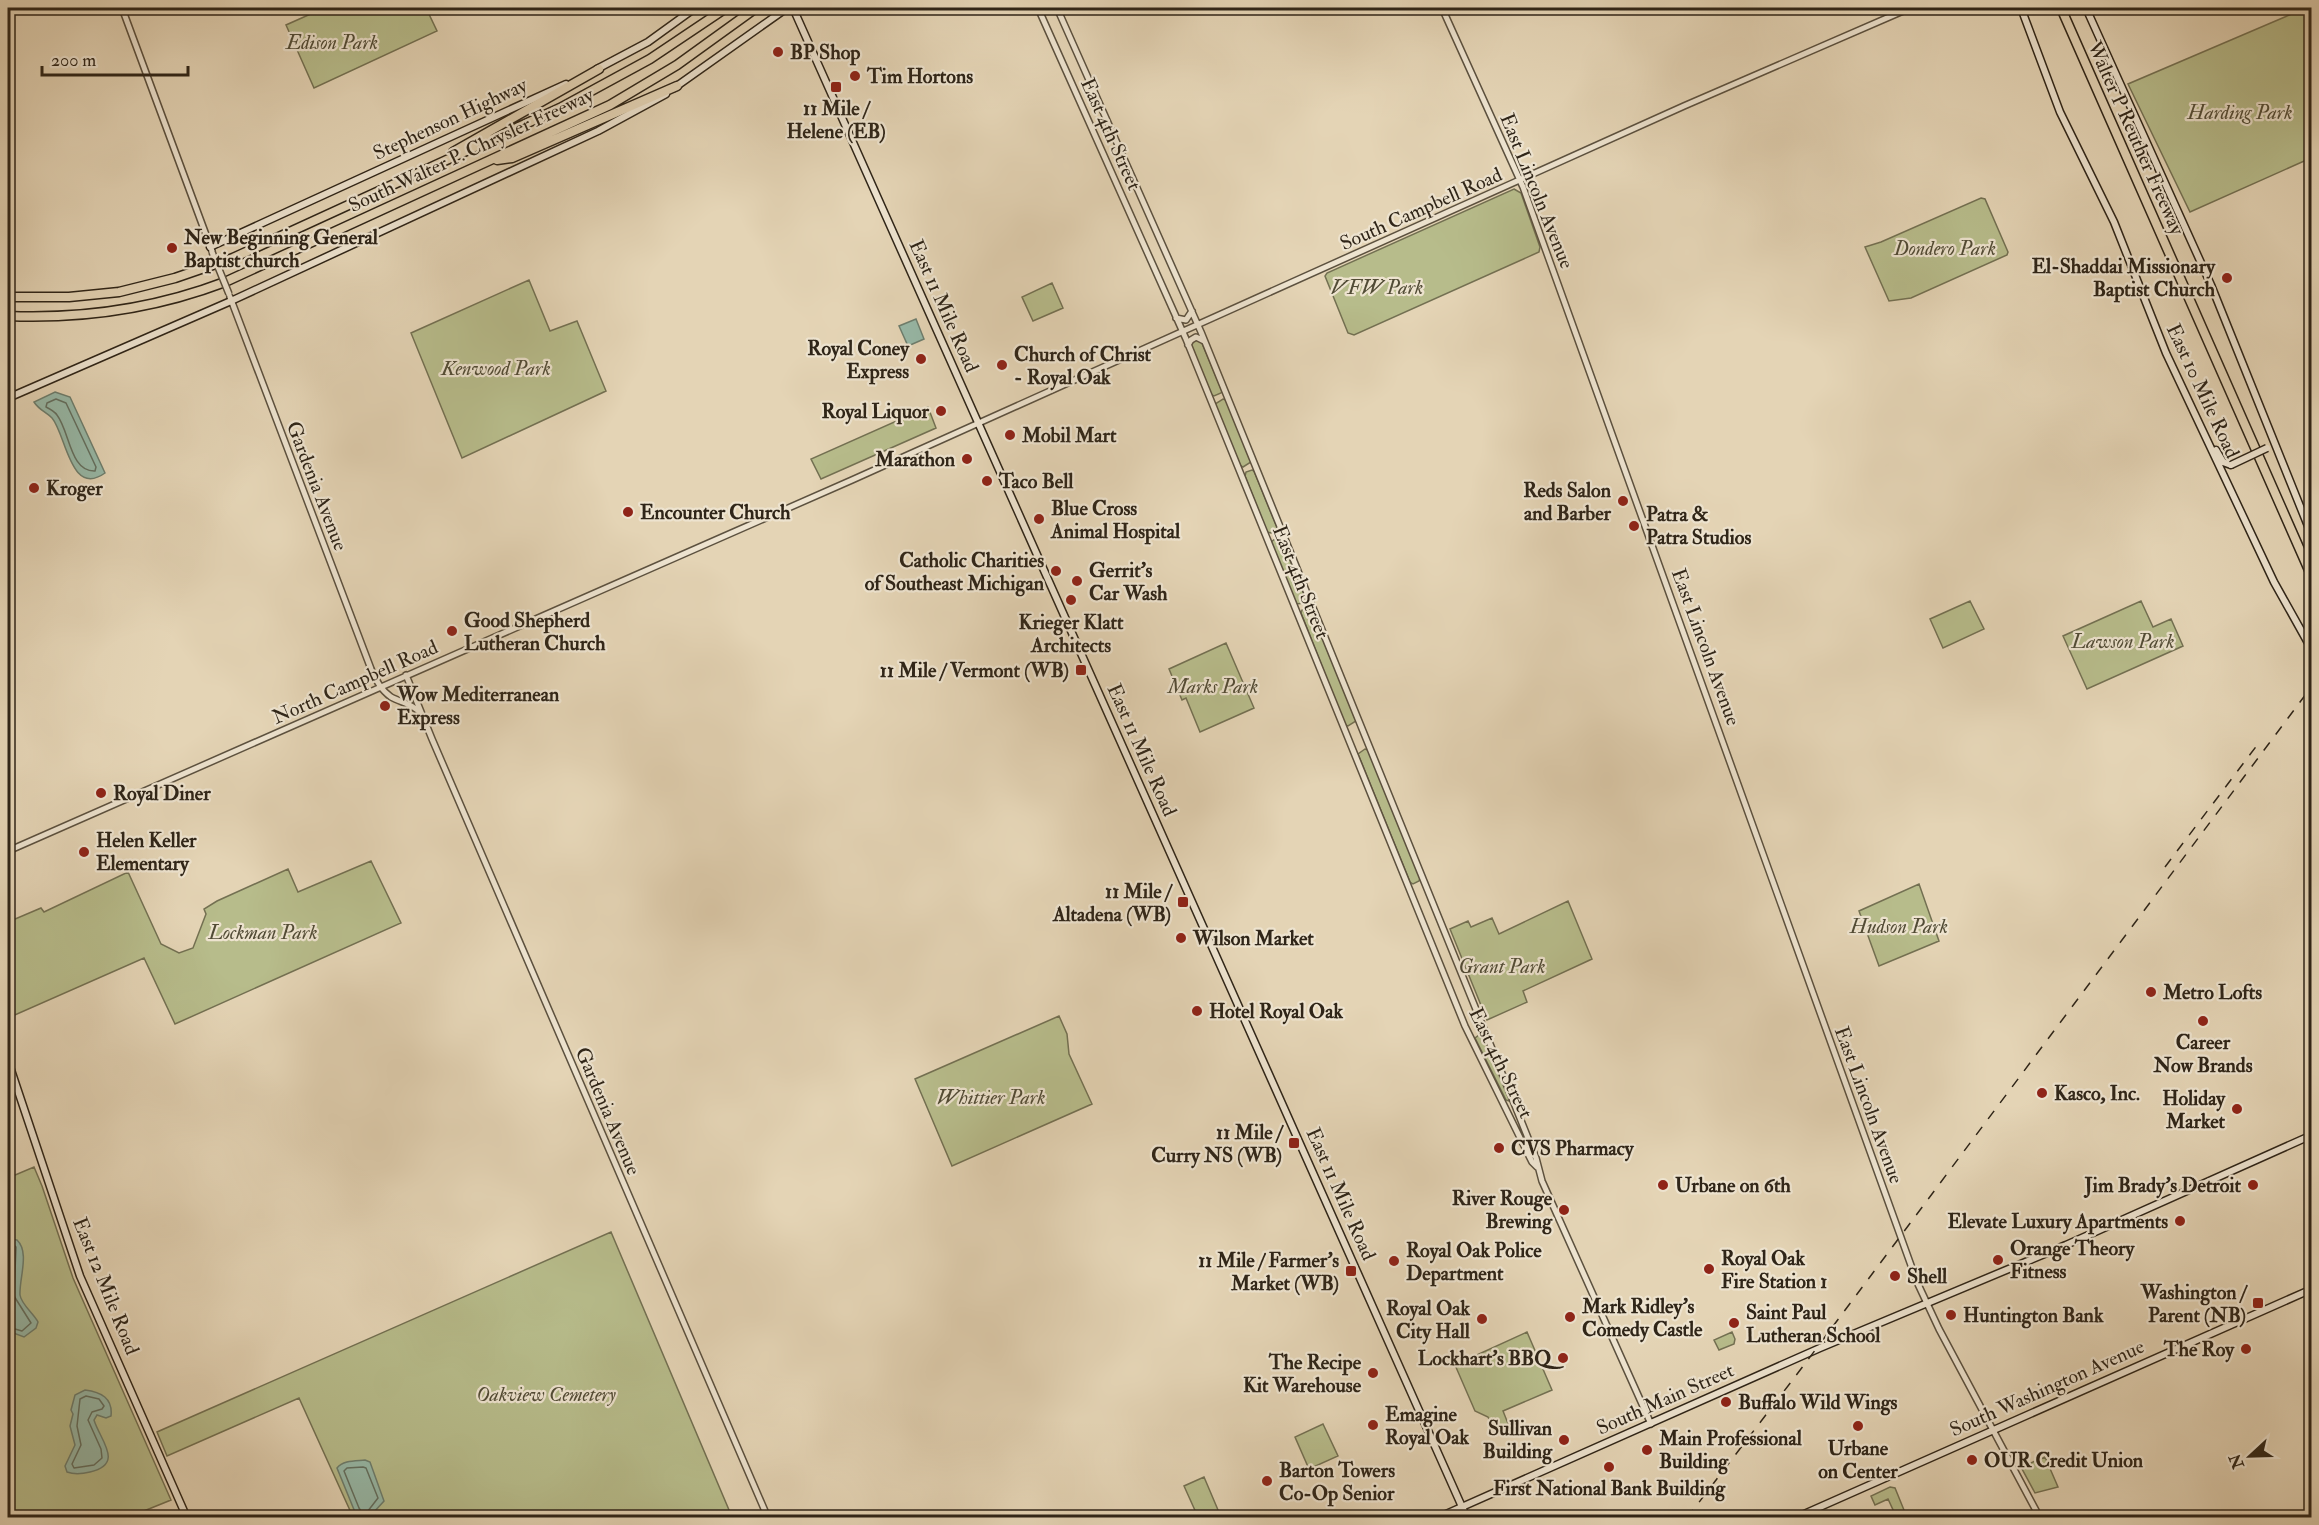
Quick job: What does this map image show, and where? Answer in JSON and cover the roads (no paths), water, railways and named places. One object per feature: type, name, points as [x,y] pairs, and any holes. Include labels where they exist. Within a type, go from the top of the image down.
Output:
[{"type":"highway","points":[[8,297],[54,298],[119,292],[204,270],[250,251],[590,92],[682,39],[726,8]]},
{"type":"highway","name":"South Walter P. Chrysler Freeway","points":[[8,316],[74,316],[110,313],[161,302],[208,288],[261,266],[578,120],[631,93],[692,54],[756,8]]},
{"type":"highway","name":"Walter P Reuther Freeway","points":[[2061,8],[2312,577]]},
{"type":"highway","points":[[430,167],[598,69]]},
{"type":"highway","points":[[482,164],[512,158],[677,86]]},
{"type":"main road","name":"Stephenson Highway","points":[[211,250],[598,69],[648,42],[695,8]]},
{"type":"main road","points":[[8,398],[231,302],[598,131],[649,105],[787,8]]},
{"type":"main road","name":"East 11 Mile Road","points":[[793,8],[1467,1518]]},
{"type":"main road","name":"East 10 Mile Road","points":[[2021,8],[2066,127],[2114,222],[2162,344],[2274,582],[2312,650]]},
{"type":"main road","points":[[2086,8],[2211,285],[2312,536]]},
{"type":"main road","points":[[2195,416],[2221,460],[2231,465],[2267,448],[2271,437]]},
{"type":"main road","name":"East 12 Mile Road","points":[[8,1061],[78,1271],[187,1518]]},
{"type":"main road","name":"South Main Street","points":[[1437,1518],[2311,1136]]},
{"type":"main road","name":"South Washington Avenue","points":[[1795,1518],[2312,1289]]},
{"type":"street","name":"Gardenia Avenue","points":[[122,8],[361,646],[380,686]]},
{"type":"street","name":"East 4th Street","points":[[1038,8],[1183,333],[1465,1026],[1532,1162],[1537,1167]]},
{"type":"street","name":"East 4th Street","points":[[1057,8],[1192,311],[1536,1158],[1537,1167],[1651,1424]]},
{"type":"street","name":"East Lincoln Avenue","points":[[1442,8],[1520,180],[1926,1303],[2040,1518]]},
{"type":"street","name":"South Campbell Road","points":[[978,423],[1910,8]]},
{"type":"street","points":[[1176,318],[1180,321],[1186,320],[1192,311]]},
{"type":"street","points":[[1188,345],[1196,337],[1205,342]]},
{"type":"street","name":"North Campbell Road","points":[[8,851],[978,423]]},
{"type":"street","name":"Gardenia Avenue","points":[[406,675],[768,1518]]},
{"type":"street","points":[[380,686],[392,697],[413,706],[422,715]]},
{"type":"water","points":[[916,319],[924,339],[908,346],[899,326]]},
{"type":"water","points":[[55,392],[70,397],[105,473],[93,478],[84,477],[77,471],[57,426],[52,418],[34,402]]},
{"type":"water","points":[[8,1239],[17,1240],[21,1245],[23,1258],[20,1295],[38,1322],[36,1328],[24,1337],[8,1331]]},
{"type":"water","points":[[85,1390],[101,1394],[110,1405],[111,1416],[106,1418],[97,1415],[94,1420],[105,1443],[108,1457],[106,1463],[100,1468],[73,1474],[67,1472],[65,1466],[75,1445],[70,1426],[73,1414],[71,1410],[75,1395]]},
{"type":"water","points":[[365,1460],[370,1462],[384,1501],[372,1517],[357,1517],[337,1468],[346,1462]]},
{"type":"railway","points":[[1687,1518],[2312,686]]},
{"type":"railway","points":[[2165,867],[2261,740]]},
{"type":"place","name":"BP Shop","points":[[778,52]]},
{"type":"place","name":"Tim Hortons","points":[[855,76]]},
{"type":"place","name":"11 Mile / Helene (EB)","points":[[836,87]]},
{"type":"place","name":"New Beginning General Baptist church","points":[[172,248]]},
{"type":"place","name":"El-Shaddai Missionary Baptist Church","points":[[2227,278]]},
{"type":"place","name":"Royal Coney Express","points":[[921,359]]},
{"type":"place","name":"Church of Christ - Royal Oak","points":[[1002,365]]},
{"type":"place","name":"Royal Liquor","points":[[941,411]]},
{"type":"place","name":"Mobil Mart","points":[[1010,435]]},
{"type":"place","name":"Marathon","points":[[967,459]]},
{"type":"place","name":"Taco Bell","points":[[987,481]]},
{"type":"place","name":"Kroger","points":[[34,488]]},
{"type":"place","name":"Reds Salon and Barber","points":[[1623,501]]},
{"type":"place","name":"Encounter Church","points":[[628,512]]},
{"type":"place","name":"Blue Cross Animal Hospital","points":[[1039,519]]},
{"type":"place","name":"Patra & Patra Studios","points":[[1634,526]]},
{"type":"place","name":"Catholic Charities of Southeast Michigan","points":[[1056,571]]},
{"type":"place","name":"Gerrit's Car Wash","points":[[1077,581]]},
{"type":"place","name":"Krieger Klatt Architects","points":[[1071,600]]},
{"type":"place","name":"Good Shepherd Lutheran Church","points":[[452,631]]},
{"type":"place","name":"11 Mile / Vermont (WB)","points":[[1081,670]]},
{"type":"place","name":"Wow Mediterranean Express","points":[[385,706]]},
{"type":"place","name":"Royal Diner","points":[[101,793]]},
{"type":"place","name":"Helen Keller Elementary","points":[[84,852]]},
{"type":"place","name":"11 Mile / Altadena (WB)","points":[[1183,902]]},
{"type":"place","name":"Wilson Market","points":[[1181,938]]},
{"type":"place","name":"Metro Lofts","points":[[2151,992]]},
{"type":"place","name":"Hotel Royal Oak","points":[[1197,1011]]},
{"type":"place","name":"Career Now Brands","points":[[2203,1021]]},
{"type":"place","name":"Kasco, Inc.","points":[[2042,1093]]},
{"type":"place","name":"Holiday Market","points":[[2237,1109]]},
{"type":"place","name":"11 Mile / Curry NS (WB)","points":[[1294,1143]]},
{"type":"place","name":"CVS Pharmacy","points":[[1499,1148]]},
{"type":"place","name":"Urbane on 6th","points":[[1663,1185]]},
{"type":"place","name":"Jim Brady's Detroit","points":[[2253,1185]]},
{"type":"place","name":"River Rouge Brewing","points":[[1564,1210]]},
{"type":"place","name":"Elevate Luxury Apartments","points":[[2180,1221]]},
{"type":"place","name":"Orange Theory Fitness","points":[[1998,1260]]},
{"type":"place","name":"Royal Oak Police Department","points":[[1394,1261]]},
{"type":"place","name":"Royal Oak Fire Station 1","points":[[1709,1269]]},
{"type":"place","name":"11 Mile / Farmer's Market (WB)","points":[[1351,1271]]},
{"type":"place","name":"Shell","points":[[1895,1276]]},
{"type":"place","name":"Washington / Parent (NB)","points":[[2258,1303]]},
{"type":"place","name":"Huntington Bank","points":[[1951,1315]]},
{"type":"place","name":"Mark Ridley's Comedy Castle","points":[[1570,1317]]},
{"type":"place","name":"Royal Oak City Hall","points":[[1482,1319]]},
{"type":"place","name":"Saint Paul Lutheran School","points":[[1734,1323]]},
{"type":"place","name":"The Roy","points":[[2246,1349]]},
{"type":"place","name":"Lockhart's BBQ","points":[[1563,1358]]},
{"type":"place","name":"The Recipe Kit Warehouse","points":[[1373,1373]]},
{"type":"place","name":"Buffalo Wild Wings","points":[[1726,1402]]},
{"type":"place","name":"Emagine Royal Oak","points":[[1373,1425]]},
{"type":"place","name":"Urbane on Center","points":[[1858,1426]]},
{"type":"place","name":"Sullivan Building","points":[[1564,1440]]},
{"type":"place","name":"Main Professional Building","points":[[1647,1450]]},
{"type":"place","name":"OUR Credit Union","points":[[1972,1460]]},
{"type":"place","name":"First National Bank Building","points":[[1609,1467]]},
{"type":"place","name":"Barton Towers Co-Op Senior","points":[[1267,1481]]},
{"type":"park label","name":"Edison Park","points":[[332,42]]},
{"type":"park label","name":"Harding Park","points":[[2240,112]]},
{"type":"park label","name":"Dondero Park","points":[[1945,248]]},
{"type":"park label","name":"VFW Park","points":[[1377,287]]},
{"type":"park label","name":"Kenwood Park","points":[[496,368]]},
{"type":"park label","name":"Lawson Park","points":[[2123,641]]},
{"type":"park label","name":"Marks Park","points":[[1213,686]]},
{"type":"park label","name":"Hudson Park","points":[[1899,926]]},
{"type":"park label","name":"Lockman Park","points":[[263,932]]},
{"type":"park label","name":"Grant Park","points":[[1502,966]]},
{"type":"park label","name":"Whittier Park","points":[[991,1097]]},
{"type":"park label","name":"Oakview Cemetery","points":[[546,1394]]}]
